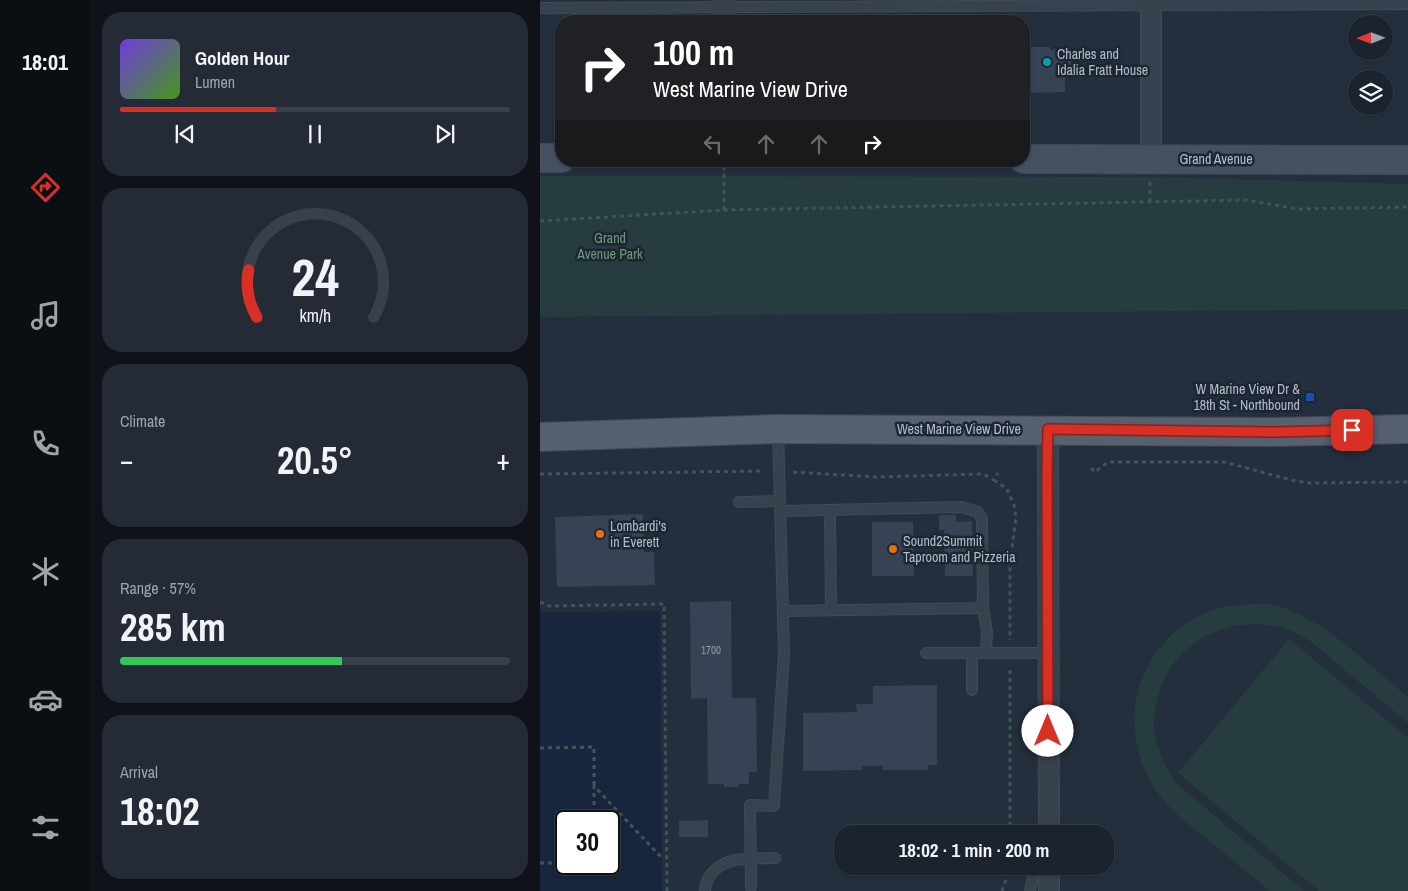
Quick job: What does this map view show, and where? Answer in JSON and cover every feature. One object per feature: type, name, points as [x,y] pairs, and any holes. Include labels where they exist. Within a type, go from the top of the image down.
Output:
[{"type":"main road","name":"West Marine View Drive","points":[[540,437],[778,429],[1048,429],[1276,432],[1408,428]]},
{"type":"street","points":[[1151,3],[1151,159]]},
{"type":"street","points":[[540,158],[555,158]]},
{"type":"street","name":"Grand Avenue","points":[[1030,159],[1408,160]]},
{"type":"street","points":[[1048,429],[1049,825]]},
{"type":"street","points":[[1049,875],[1049,891]]},
{"type":"lane","points":[[540,8],[724,10],[1151,3],[1408,4]]},
{"type":"lane","points":[[751,887],[750,805],[774,806],[784,654],[778,429]]},
{"type":"lane","points":[[739,502],[830,511],[961,508],[978,512],[982,519],[983,608],[987,632],[986,653]]},
{"type":"lane","points":[[830,511],[831,610]]},
{"type":"lane","points":[[783,611],[983,608]]},
{"type":"lane","points":[[972,652],[972,690]]},
{"type":"lane","points":[[926,653],[1048,653]]},
{"type":"lane","points":[[1043,825],[1049,790]]},
{"type":"lane","points":[[706,891],[705,886],[710,877],[724,863],[734,860],[775,858]]},
{"type":"lane","points":[[1030,891],[1033,875]]},
{"type":"path","points":[[724,167],[724,210]]},
{"type":"path","points":[[540,221],[724,210],[1246,200],[1297,209],[1408,207]]},
{"type":"path","points":[[1091,468],[1095,472],[1108,462],[1224,462],[1295,481],[1310,483],[1408,482]]},
{"type":"path","points":[[540,602],[548,606],[664,604],[667,891]]},
{"type":"path","points":[[540,748],[594,747],[594,810]]},
{"type":"path","points":[[594,786],[661,857]]},
{"type":"path","points":[[540,863],[555,862]]},
{"type":"path","points":[[1002,891],[1007,875]]},
{"type":"green space","name":"Grand Avenue Park","points":[[540,176],[1158,177],[1408,184],[1408,309],[540,317]]},
{"type":"green space","points":[[1235,605],[1278,606],[1313,621],[1346,645],[1408,697],[1408,723],[1309,641],[1288,630],[1268,625],[1247,624],[1227,628],[1208,635],[1191,645],[1177,659],[1166,676],[1156,704],[1154,730],[1163,759],[1173,779],[1304,891],[1268,890],[1180,817],[1156,791],[1150,781],[1140,756],[1135,731],[1135,706],[1141,682],[1151,660],[1167,640],[1186,623],[1210,611]]},
{"type":"green space","points":[[1289,639],[1408,738],[1408,891],[1319,891],[1178,773]]},
{"type":"water","points":[[540,610],[544,612],[660,611],[662,891],[540,891]]},
{"type":"building","name":"Charles and Idalia Fratt House","points":[[1030,47],[1050,47],[1050,50],[1071,49],[1071,70],[1065,70],[1065,92],[1030,93]]},
{"type":"building","name":"Lombardi's in Everett","points":[[643,514],[644,552],[654,552],[655,585],[557,587],[555,517]]},
{"type":"building","points":[[939,515],[956,515],[956,522],[972,521],[973,576],[945,576],[944,530],[939,530]]},
{"type":"building","name":"Sound2Summit Taproom and Pizzeria","points":[[872,522],[913,522],[914,576],[872,576]]},
{"type":"building","points":[[731,601],[732,698],[756,698],[757,772],[749,772],[749,784],[738,784],[739,787],[724,787],[724,784],[708,784],[707,698],[691,699],[690,602]]},
{"type":"building","points":[[937,685],[937,765],[928,765],[928,770],[883,770],[883,766],[862,766],[862,770],[803,771],[803,713],[857,712],[856,704],[873,704],[873,686]]},
{"type":"building","points":[[708,820],[708,837],[679,837],[679,821]]},
{"type":"place","name":"Charles and Idalia Fratt House","points":[[1047,62]]},
{"type":"place","name":"W Marine View Dr & 18th St - Northbound","points":[[1310,397]]},
{"type":"place","name":"Lombardi's in Everett","points":[[600,534]]},
{"type":"place","name":"Sound2Summit Taproom and Pizzeria","points":[[893,549]]},
{"type":"route","points":[[1048,731],[1048,429],[1276,432],[1352,430]]}]
